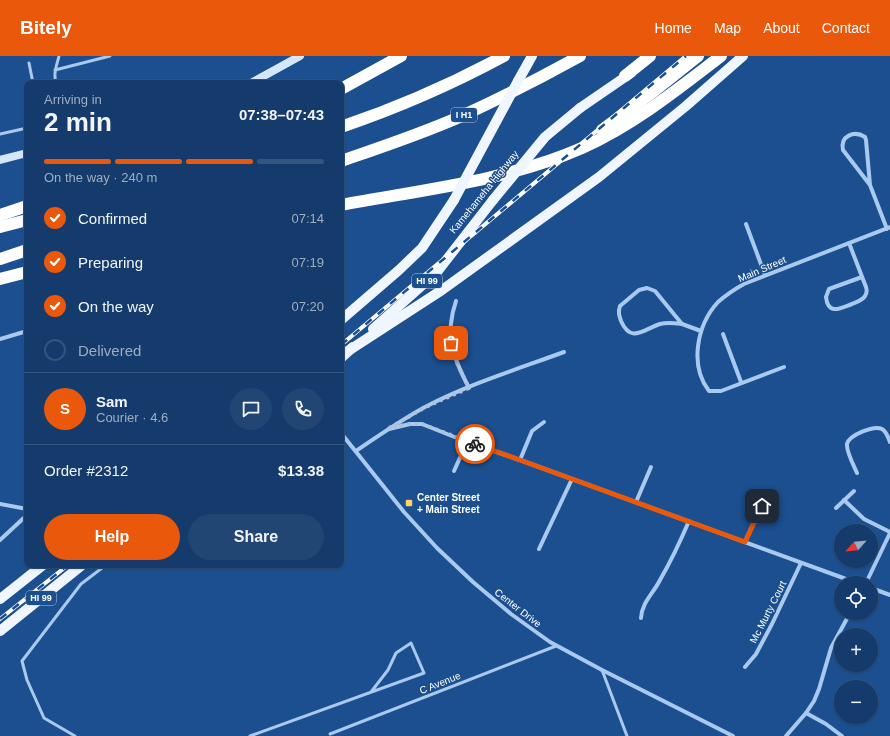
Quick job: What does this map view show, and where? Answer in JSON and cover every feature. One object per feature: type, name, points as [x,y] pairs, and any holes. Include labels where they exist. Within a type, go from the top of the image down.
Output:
[{"type":"highway","points":[[370,74],[396,56]]},
{"type":"highway","points":[[344,87],[401,56]]},
{"type":"highway","points":[[344,126],[416,99],[464,77],[504,56]]},
{"type":"highway","name":"I H1","points":[[344,160],[418,134],[464,115],[522,87],[580,56]]},
{"type":"highway","points":[[625,76],[650,56]]},
{"type":"highway","points":[[536,165],[569,145],[606,128],[698,56]]},
{"type":"highway","points":[[344,204],[485,179],[536,165],[583,148],[651,109],[721,56]]},
{"type":"highway","points":[[0,215],[24,207]]},
{"type":"highway","points":[[0,227],[24,221]]},
{"type":"highway","points":[[0,259],[24,251]]},
{"type":"highway","points":[[0,279],[24,273]]},
{"type":"main road","points":[[518,81],[527,56]]},
{"type":"main road","name":"Kamehameha Highway","points":[[345,314],[399,270],[422,248],[454,200],[532,56]]},
{"type":"main road","name":"Kamehameha Highway","points":[[345,354],[437,272],[493,200],[545,137],[580,108],[625,76],[659,56]]},
{"type":"main road","points":[[345,354],[442,290],[599,177],[686,106],[744,56]]},
{"type":"main road","name":"HI 99","points":[[0,599],[39,568]]},
{"type":"main road","name":"HI 99","points":[[0,630],[78,568]]},
{"type":"street","points":[[256,80],[300,56]]},
{"type":"street","points":[[870,185],[865,137],[860,134],[851,134],[844,140],[842,150],[870,185],[888,228]]},
{"type":"street","points":[[0,160],[24,154]]},
{"type":"street","points":[[746,224],[765,275]]},
{"type":"street","name":"Main Street","points":[[784,367],[720,391],[709,391],[703,383],[698,360],[701,331],[710,313],[726,295],[744,284],[888,228]]},
{"type":"street","points":[[850,243],[867,290],[866,295],[863,299],[838,310],[832,309],[828,305],[826,297],[829,289],[862,277]]},
{"type":"street","points":[[682,324],[655,291],[649,288],[643,288],[637,291],[622,303],[619,309],[619,314],[624,327],[627,331],[632,333],[638,333],[660,324],[670,322],[682,324],[701,331]]},
{"type":"street","points":[[456,301],[451,321],[451,343],[457,363],[469,388]]},
{"type":"street","points":[[0,339],[24,332]]},
{"type":"street","points":[[723,334],[741,382]]},
{"type":"street","points":[[356,452],[389,428],[426,407],[469,388],[564,352]]},
{"type":"street","points":[[520,460],[532,431],[544,422]]},
{"type":"street","points":[[389,428],[410,424],[422,424],[467,442],[837,576]]},
{"type":"street","points":[[857,473],[847,449],[848,442],[851,438],[873,428],[878,428],[885,432],[890,442]]},
{"type":"street","name":"Center Drive","points":[[344,437],[404,512],[437,548],[473,582],[511,614],[556,646],[733,736]]},
{"type":"street","points":[[454,471],[467,442]]},
{"type":"street","points":[[636,502],[651,467]]},
{"type":"street","points":[[539,550],[572,479]]},
{"type":"street","points":[[836,508],[854,491]]},
{"type":"street","points":[[844,500],[864,519],[890,533],[869,576]]},
{"type":"street","points":[[0,504],[24,508]]},
{"type":"street","points":[[745,542],[762,506]]},
{"type":"street","points":[[0,540],[24,518]]},
{"type":"street","points":[[641,618],[641,610],[645,602],[658,584],[678,549],[689,522]]},
{"type":"street","name":"Mc Murty Court","points":[[745,667],[756,654],[801,563]]},
{"type":"street","points":[[878,591],[890,595]]},
{"type":"street","points":[[786,736],[806,713],[814,701],[831,648],[846,620]]},
{"type":"street","points":[[806,713],[826,724],[842,736]]},
{"type":"lane","points":[[55,80],[55,70],[60,56]]},
{"type":"lane","points":[[55,70],[110,56]]},
{"type":"lane","points":[[29,63],[32,80]]},
{"type":"lane","points":[[0,134],[24,129]]},
{"type":"lane","points":[[75,736],[44,718],[27,680],[22,661],[81,584],[102,568]]},
{"type":"lane","name":"C Avenue","points":[[250,736],[424,673],[411,643],[396,653],[388,670],[371,692]]},
{"type":"lane","name":"C Avenue","points":[[330,734],[556,646]]},
{"type":"lane","points":[[602,670],[627,736]]},
{"type":"railway","points":[[344,342],[686,56]]},
{"type":"railway","points":[[0,619],[64,568]]},
{"type":"way so far","points":[[451,343],[453,353],[469,388],[426,407],[389,428],[410,424],[422,424],[475,444]]},
{"type":"place","name":"Center Street + Main Street","points":[[409,503]]},
{"type":"route","points":[[475,444],[745,542],[762,506]]}]
